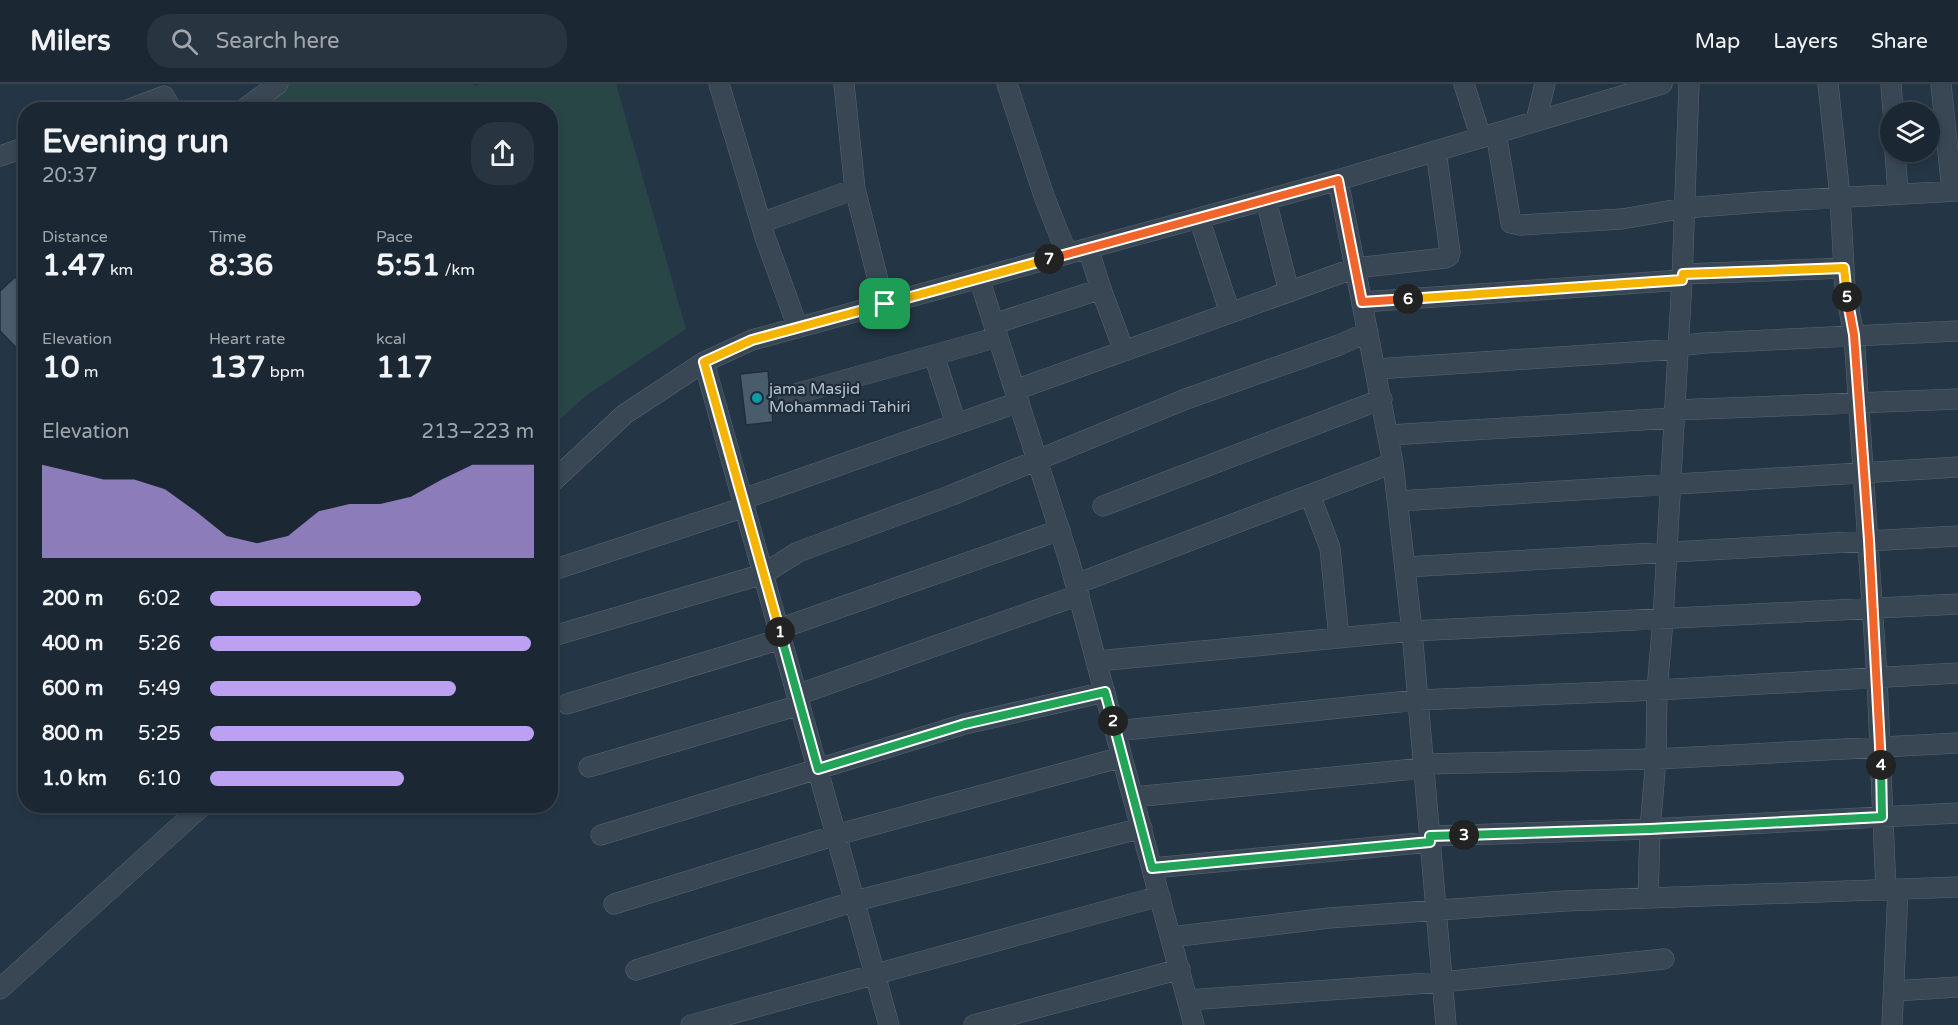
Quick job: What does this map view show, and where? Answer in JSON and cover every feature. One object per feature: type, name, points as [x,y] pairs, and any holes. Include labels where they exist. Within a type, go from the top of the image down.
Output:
[{"type":"street","points":[[254,102],[278,84]]},
{"type":"street","points":[[719,84],[761,223],[798,328]]},
{"type":"street","points":[[844,84],[855,189],[885,304]]},
{"type":"street","points":[[1007,84],[1044,196],[1067,254]]},
{"type":"street","points":[[1464,84],[1489,135],[1511,223],[1514,225],[1622,219],[1685,208],[1840,196],[1955,191],[1941,84]]},
{"type":"street","points":[[1536,121],[1545,84]]},
{"type":"street","points":[[558,477],[625,414],[704,362],[752,340],[1338,180],[1662,84]]},
{"type":"street","points":[[1648,898],[1650,829],[1656,759],[1657,690],[1683,277],[1689,84]]},
{"type":"street","points":[[1828,84],[1840,196],[1845,288],[1854,335],[1869,540],[1882,817],[1892,890],[1894,991],[1892,1025]]},
{"type":"street","points":[[1891,84],[1892,102]]},
{"type":"street","points":[[149,102],[164,96],[167,102]]},
{"type":"street","points":[[0,156],[18,150]]},
{"type":"street","points":[[558,568],[744,503],[956,424],[1124,351],[1289,291],[1356,268],[1445,258],[1450,252],[1436,151]]},
{"type":"street","points":[[1896,162],[1898,193]]},
{"type":"street","points":[[1338,180],[1389,435],[1398,501],[1412,631],[1446,1025]]},
{"type":"street","points":[[761,223],[855,189]]},
{"type":"street","points":[[1266,200],[1289,291]]},
{"type":"street","points":[[1199,218],[1230,313]]},
{"type":"street","points":[[1088,248],[1124,351]]},
{"type":"street","points":[[1362,302],[1683,277],[1844,268]]},
{"type":"street","points":[[979,278],[1077,589],[1194,1025]]},
{"type":"street","points":[[789,396],[934,355],[1101,289]]},
{"type":"street","points":[[1376,369],[1679,349],[1686,345],[1704,343],[1958,331]]},
{"type":"street","points":[[558,635],[763,574],[798,552],[951,495],[1186,399],[1339,345],[1368,332]]},
{"type":"street","points":[[934,355],[956,424]]},
{"type":"street","points":[[704,362],[889,1025]]},
{"type":"street","points":[[1103,506],[1382,399]]},
{"type":"street","points":[[1389,435],[1674,414],[1958,399]]},
{"type":"street","points":[[589,767],[799,700],[1393,463]]},
{"type":"street","points":[[1398,501],[1958,467]]},
{"type":"street","points":[[1310,495],[1330,548],[1339,638]]},
{"type":"street","points":[[567,704],[780,634],[1060,530]]},
{"type":"street","points":[[1405,567],[1958,536]]},
{"type":"street","points":[[1097,661],[1412,631],[1958,604]]},
{"type":"street","points":[[1115,731],[1418,700],[1958,674]]},
{"type":"street","points":[[601,835],[965,724],[1105,692]]},
{"type":"street","points":[[1134,797],[1424,766],[1656,759],[1958,743]]},
{"type":"street","points":[[614,904],[836,835],[1122,757]]},
{"type":"street","points":[[0,990],[194,813]]},
{"type":"street","points":[[1152,868],[1430,839],[1958,813]]},
{"type":"street","points":[[636,970],[855,901],[1142,828]]},
{"type":"street","points":[[1171,937],[1329,918],[1436,909],[1565,901],[1958,887]]},
{"type":"street","points":[[691,1025],[1160,896]]},
{"type":"street","points":[[1188,1000],[1442,982],[1664,959]]},
{"type":"street","points":[[974,1025],[1180,969]]},
{"type":"street","points":[[1894,991],[1958,987]]},
{"type":"green space","points":[[290,84],[473,84],[474,86],[482,84],[616,84],[686,329],[587,395],[558,421],[558,102],[266,102]]},
{"type":"building","points":[[15,277],[18,280],[18,350],[0,331],[0,291]]},
{"type":"building","name":"jama Masjid Mohammadi Tahiri","points":[[768,371],[773,422],[746,425],[740,374]]},
{"type":"place","name":"jama Masjid Mohammadi Tahiri","points":[[757,398]]},
{"type":"route","points":[[1338,180],[1362,302],[1682,280],[1683,274],[1844,268],[1845,288],[1854,326],[1869,540],[1882,817],[1650,829],[1430,836],[1430,842],[1152,868],[1105,692],[965,724],[818,769],[704,362],[752,340],[885,304],[1338,180]]}]
